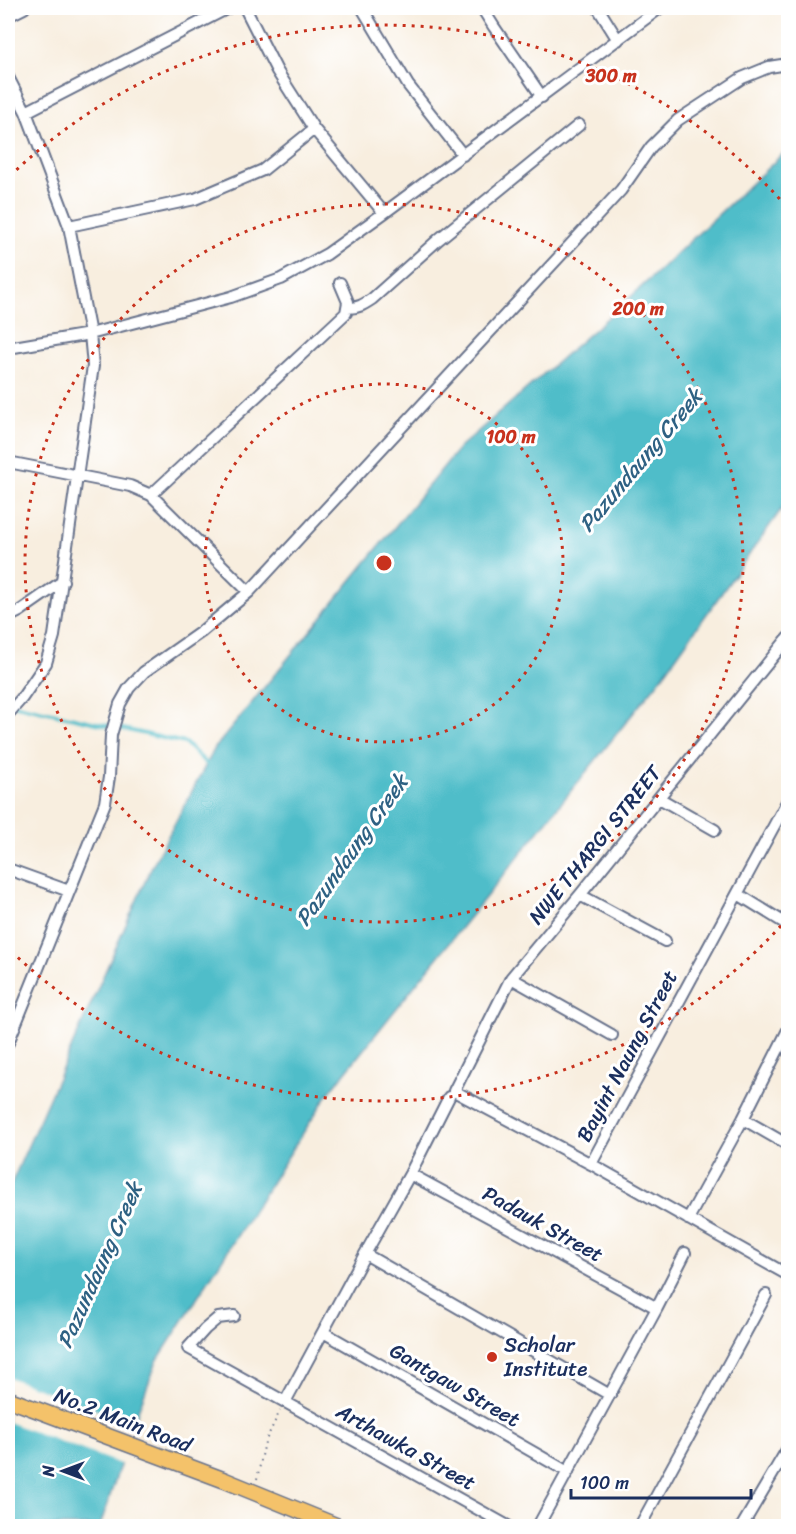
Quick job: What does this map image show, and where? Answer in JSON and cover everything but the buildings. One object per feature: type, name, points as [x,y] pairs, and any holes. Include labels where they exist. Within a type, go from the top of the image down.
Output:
[{"type":"main road","name":"No.2 Main Road","points":[[8,1400],[224,1480],[338,1527]]},
{"type":"street","points":[[8,16],[24,8]]},
{"type":"street","points":[[26,112],[228,8]]},
{"type":"street","points":[[245,8],[277,71],[314,129],[384,213]]},
{"type":"street","points":[[362,8],[408,85],[463,155]]},
{"type":"street","points":[[482,8],[542,97]]},
{"type":"street","points":[[598,8],[618,40]]},
{"type":"street","points":[[8,348],[90,334],[231,297],[281,279],[327,254],[660,8]]},
{"type":"street","points":[[8,1043],[105,803],[111,735],[120,704],[129,688],[144,672],[201,632],[249,592],[621,190],[651,147],[678,120],[742,78],[769,67],[789,64]]},
{"type":"street","points":[[8,77],[26,112],[69,226],[90,334],[93,366],[54,636],[46,663],[8,714]]},
{"type":"street","points":[[348,308],[357,308],[372,299],[439,239],[579,125]]},
{"type":"street","points":[[69,226],[195,199],[263,170],[314,129]]},
{"type":"street","points":[[151,495],[346,313],[348,302],[340,283]]},
{"type":"street","points":[[8,462],[130,486],[151,495],[249,592]]},
{"type":"street","points":[[8,617],[63,581]]},
{"type":"street","name":"NWE THARGI STREET","points":[[285,1402],[410,1174],[511,978],[789,638]]},
{"type":"street","points":[[659,798],[715,830]]},
{"type":"street","name":"Bayint Naung Street","points":[[789,800],[785,816],[738,894],[591,1164],[789,1275]]},
{"type":"street","points":[[8,869],[69,891]]},
{"type":"street","points":[[738,894],[789,925]]},
{"type":"street","points":[[580,895],[665,941]]},
{"type":"street","points":[[511,978],[612,1035]]},
{"type":"street","points":[[688,1219],[787,1036]]},
{"type":"street","points":[[452,1094],[591,1164]]},
{"type":"street","points":[[743,1119],[789,1145]]},
{"type":"street","name":"Padauk Street","points":[[410,1174],[657,1308]]},
{"type":"street","points":[[538,1527],[685,1253]]},
{"type":"street","points":[[365,1254],[610,1395]]},
{"type":"street","points":[[640,1527],[766,1294]]},
{"type":"street","name":"Arthawka Street","points":[[234,1316],[218,1318],[204,1329],[188,1348],[508,1527]]},
{"type":"street","name":"Gantgaw Street","points":[[324,1332],[568,1472]]},
{"type":"street","points":[[742,1527],[789,1448]]},
{"type":"path","points":[[254,1493],[265,1442],[285,1402]]},
{"type":"water","name":"Pazundaung Creek","points":[[788,149],[788,500],[659,681],[328,1094],[157,1361],[100,1526],[8,1526],[8,1191],[151,868],[215,748],[459,448],[621,306]]},
{"type":"pier","points":[[8,1377],[137,1425],[123,1465],[8,1422]]},
{"type":"waterway","points":[[8,703],[185,743],[209,766]]},
{"type":"place","name":"Scholar Institute","points":[[492,1357]]}]
